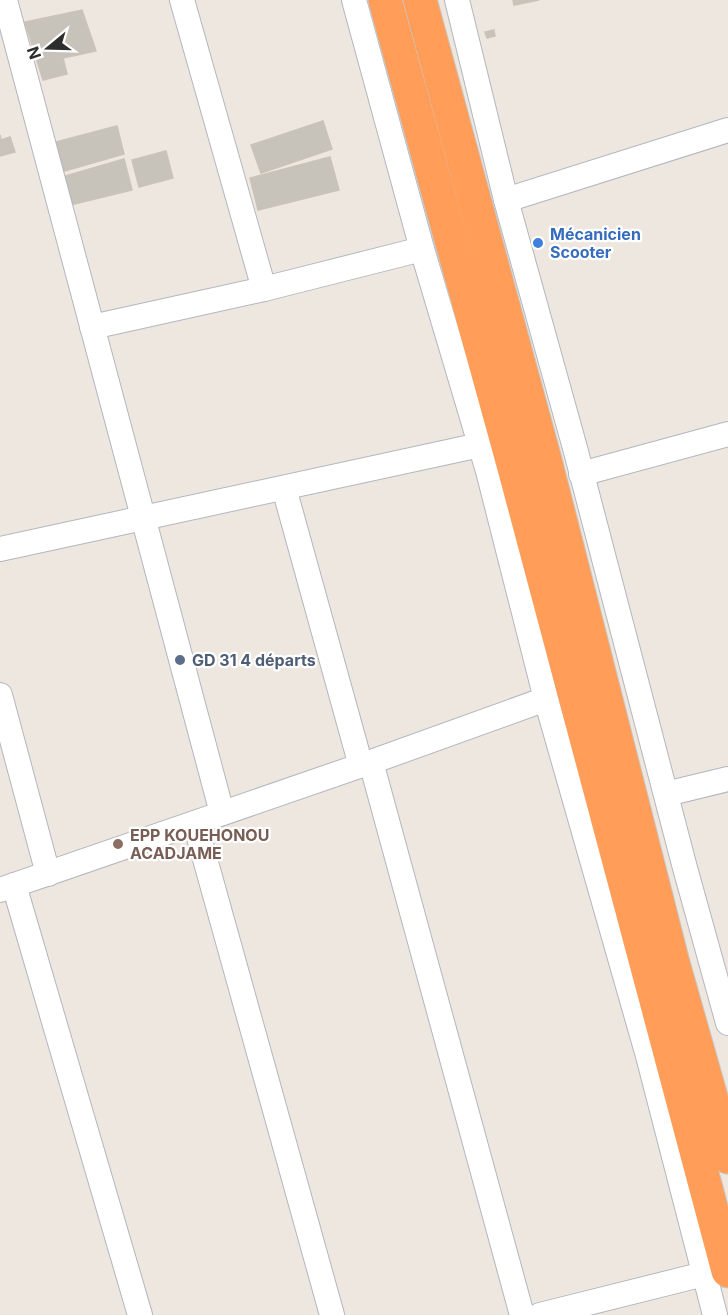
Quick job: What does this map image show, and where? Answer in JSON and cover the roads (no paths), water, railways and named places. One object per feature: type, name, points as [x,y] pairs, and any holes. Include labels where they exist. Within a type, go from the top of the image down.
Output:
[{"type":"highway","points":[[385,0],[649,971],[728,1157]]},
{"type":"highway","points":[[420,0],[544,456],[649,971],[716,1273]]},
{"type":"street","points":[[5,0],[222,813]]},
{"type":"street","points":[[182,0],[264,289]]},
{"type":"street","points":[[354,0],[422,249],[480,445],[546,699],[649,971],[708,952]]},
{"type":"street","points":[[456,0],[506,200],[728,1023]]},
{"type":"street","points":[[506,200],[728,130]]},
{"type":"street","points":[[92,327],[264,289],[422,249]]},
{"type":"street","points":[[581,474],[728,434]]},
{"type":"street","points":[[0,549],[480,445]]},
{"type":"street","points":[[284,488],[366,764],[522,1315]]},
{"type":"street","points":[[0,695],[48,874]]},
{"type":"street","points":[[140,1315],[7,888],[546,699]]},
{"type":"street","points":[[666,795],[728,778]]},
{"type":"street","points":[[195,823],[332,1315]]},
{"type":"street","points":[[540,1315],[716,1273],[715,1315]]},
{"type":"place","name":"Mécanicien Scooter","points":[[538,243]]},
{"type":"place","name":"GD 31 4 départs","points":[[180,660]]},
{"type":"place","name":"EPP KOUEHONOU ACADJAME","points":[[118,844]]}]
